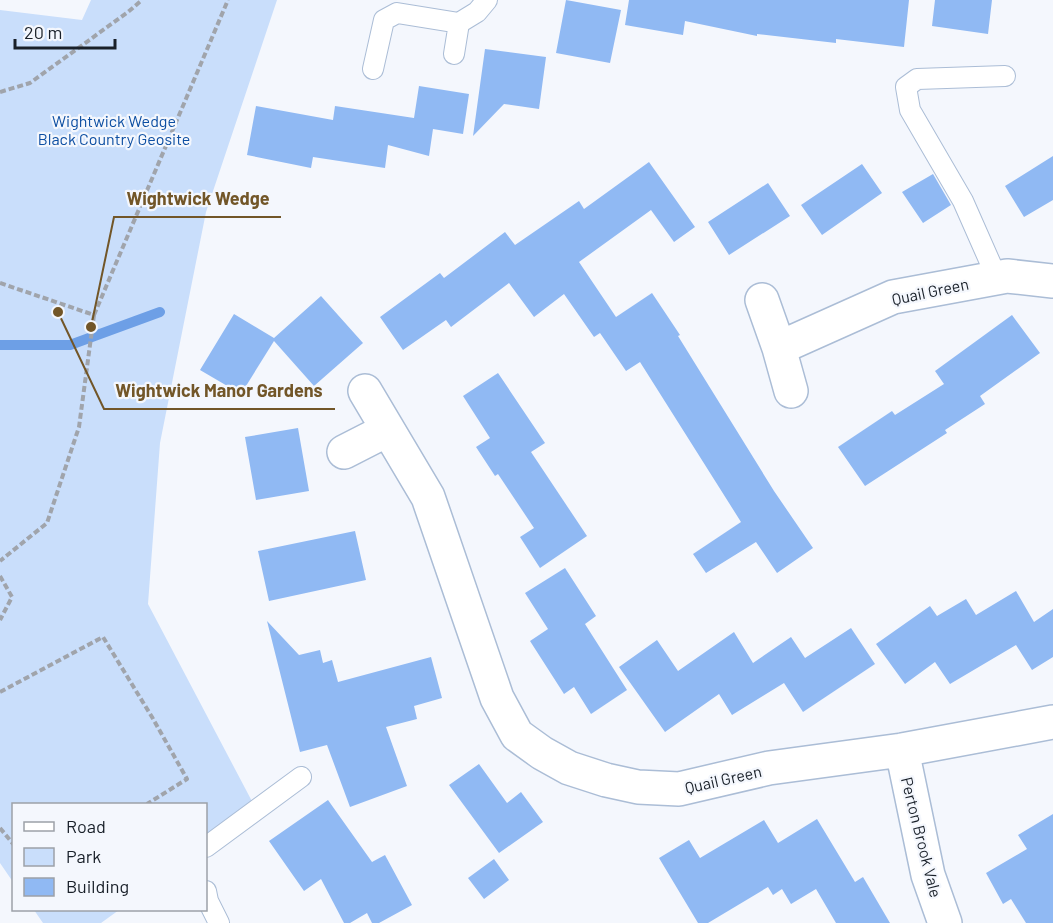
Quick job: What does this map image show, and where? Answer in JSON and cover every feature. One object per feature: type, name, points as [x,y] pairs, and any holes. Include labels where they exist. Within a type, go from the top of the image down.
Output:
[{"type":"street","name":"Quail Green","points":[[779,348],[892,297],[1007,276],[1053,281]]},
{"type":"street","points":[[762,300],[791,391]]},
{"type":"street","name":"Quail Green","points":[[365,391],[428,497],[497,698],[518,735],[542,753],[569,768],[638,787],[679,789],[769,768],[902,750],[1053,722]]},
{"type":"street","points":[[344,452],[387,430]]},
{"type":"street","name":"Perton Brook Vale","points":[[902,750],[928,875],[945,923]]},
{"type":"lane","points":[[373,69],[384,20],[397,13],[459,23],[477,12],[487,0]]},
{"type":"lane","points":[[454,54],[459,23]]},
{"type":"lane","points":[[997,278],[963,201],[910,110],[906,87],[917,79],[1005,76]]},
{"type":"lane","points":[[207,846],[301,777]]},
{"type":"lane","points":[[207,896],[219,923]]},
{"type":"path","points":[[0,92],[30,83],[142,0]]},
{"type":"path","points":[[0,561],[46,523],[79,428],[94,315],[228,0]]},
{"type":"path","points":[[0,283],[94,315]]},
{"type":"path","points":[[0,576],[12,597],[0,620]]},
{"type":"path","points":[[0,692],[103,637],[187,779],[149,803]]},
{"type":"path","points":[[0,828],[12,843]]},
{"type":"green space","name":"Wightwick Wedge Black Country Geosite","points":[[91,0],[277,0],[206,212],[160,443],[148,604],[255,807],[207,844],[207,803],[12,803],[12,881],[0,863],[0,10],[82,20]]},
{"type":"green space","points":[[35,911],[118,911],[101,923],[43,923]]},
{"type":"building","points":[[566,0],[621,10],[610,63],[556,53]]},
{"type":"building","points":[[629,0],[909,0],[904,47],[836,39],[836,43],[757,34],[757,36],[685,21],[683,35],[625,25]]},
{"type":"building","points":[[935,0],[992,0],[988,34],[932,26]]},
{"type":"building","points":[[485,49],[546,57],[539,109],[504,104],[473,136]]},
{"type":"building","points":[[419,86],[469,94],[463,134],[433,129],[429,156],[388,145],[385,168],[313,157],[311,168],[247,155],[256,106],[333,120],[335,106],[414,118]]},
{"type":"building","points":[[1053,156],[1053,200],[1024,217],[1005,186]]},
{"type":"building","points":[[649,162],[695,227],[674,242],[651,210],[579,262],[616,317],[652,293],[680,335],[678,336],[774,491],[813,548],[777,573],[756,542],[706,573],[693,554],[741,522],[640,362],[626,371],[600,333],[594,337],[564,294],[534,317],[509,283],[451,327],[446,320],[403,350],[380,317],[440,273],[444,278],[505,232],[515,245],[579,201],[584,209]]},
{"type":"building","points":[[862,164],[882,193],[822,235],[801,205]]},
{"type":"building","points":[[933,174],[951,205],[923,223],[902,192]]},
{"type":"building","points":[[768,183],[790,216],[729,255],[708,222]]},
{"type":"building","points":[[321,296],[363,343],[314,386],[274,341],[241,394],[200,370],[234,314],[274,338]]},
{"type":"building","points":[[1012,315],[1040,353],[980,396],[985,404],[945,430],[947,433],[865,486],[838,447],[892,411],[895,415],[944,384],[935,371]]},
{"type":"building","points":[[498,373],[545,443],[531,452],[587,536],[540,568],[520,537],[534,528],[498,474],[495,476],[476,447],[490,438],[463,396]]},
{"type":"building","points":[[298,428],[309,491],[256,500],[245,437]]},
{"type":"building","points":[[355,531],[366,580],[269,601],[258,551]]},
{"type":"building","points":[[565,568],[596,616],[585,624],[627,690],[591,714],[574,687],[564,694],[530,641],[548,629],[525,593]]},
{"type":"building","points":[[1016,591],[1034,622],[1053,609],[1053,657],[1032,670],[1016,645],[950,684],[935,662],[905,684],[876,644],[930,606],[937,616],[966,599],[976,615]]},
{"type":"building","points":[[267,621],[299,655],[320,650],[323,663],[332,660],[338,682],[431,657],[442,698],[414,706],[417,719],[386,727],[407,786],[350,807],[327,745],[300,752]]},
{"type":"building","points":[[851,628],[875,664],[803,712],[784,683],[732,715],[719,694],[665,732],[619,667],[657,640],[678,671],[734,632],[753,663],[791,637],[805,658]]},
{"type":"building","points":[[479,764],[507,803],[521,792],[543,822],[499,853],[449,785]]},
{"type":"building","points":[[328,800],[372,862],[385,855],[412,905],[379,923],[372,923],[367,913],[350,923],[344,923],[321,879],[304,891],[269,841]]},
{"type":"building","points":[[1053,814],[1053,923],[1026,923],[1011,899],[1003,904],[986,873],[1027,849],[1018,835]]},
{"type":"building","points":[[817,819],[855,882],[863,877],[890,923],[836,923],[816,889],[791,904],[782,889],[773,895],[768,887],[708,923],[698,923],[659,858],[689,840],[700,858],[764,820],[778,843]]},
{"type":"building","points":[[494,859],[509,880],[484,899],[468,878]]},
{"type":"waterway","points":[[0,345],[70,345],[160,312]]},
{"type":"place","name":"Wightwick Manor Gardens","points":[[58,312]]},
{"type":"place","name":"Wightwick Wedge","points":[[91,327]]}]
